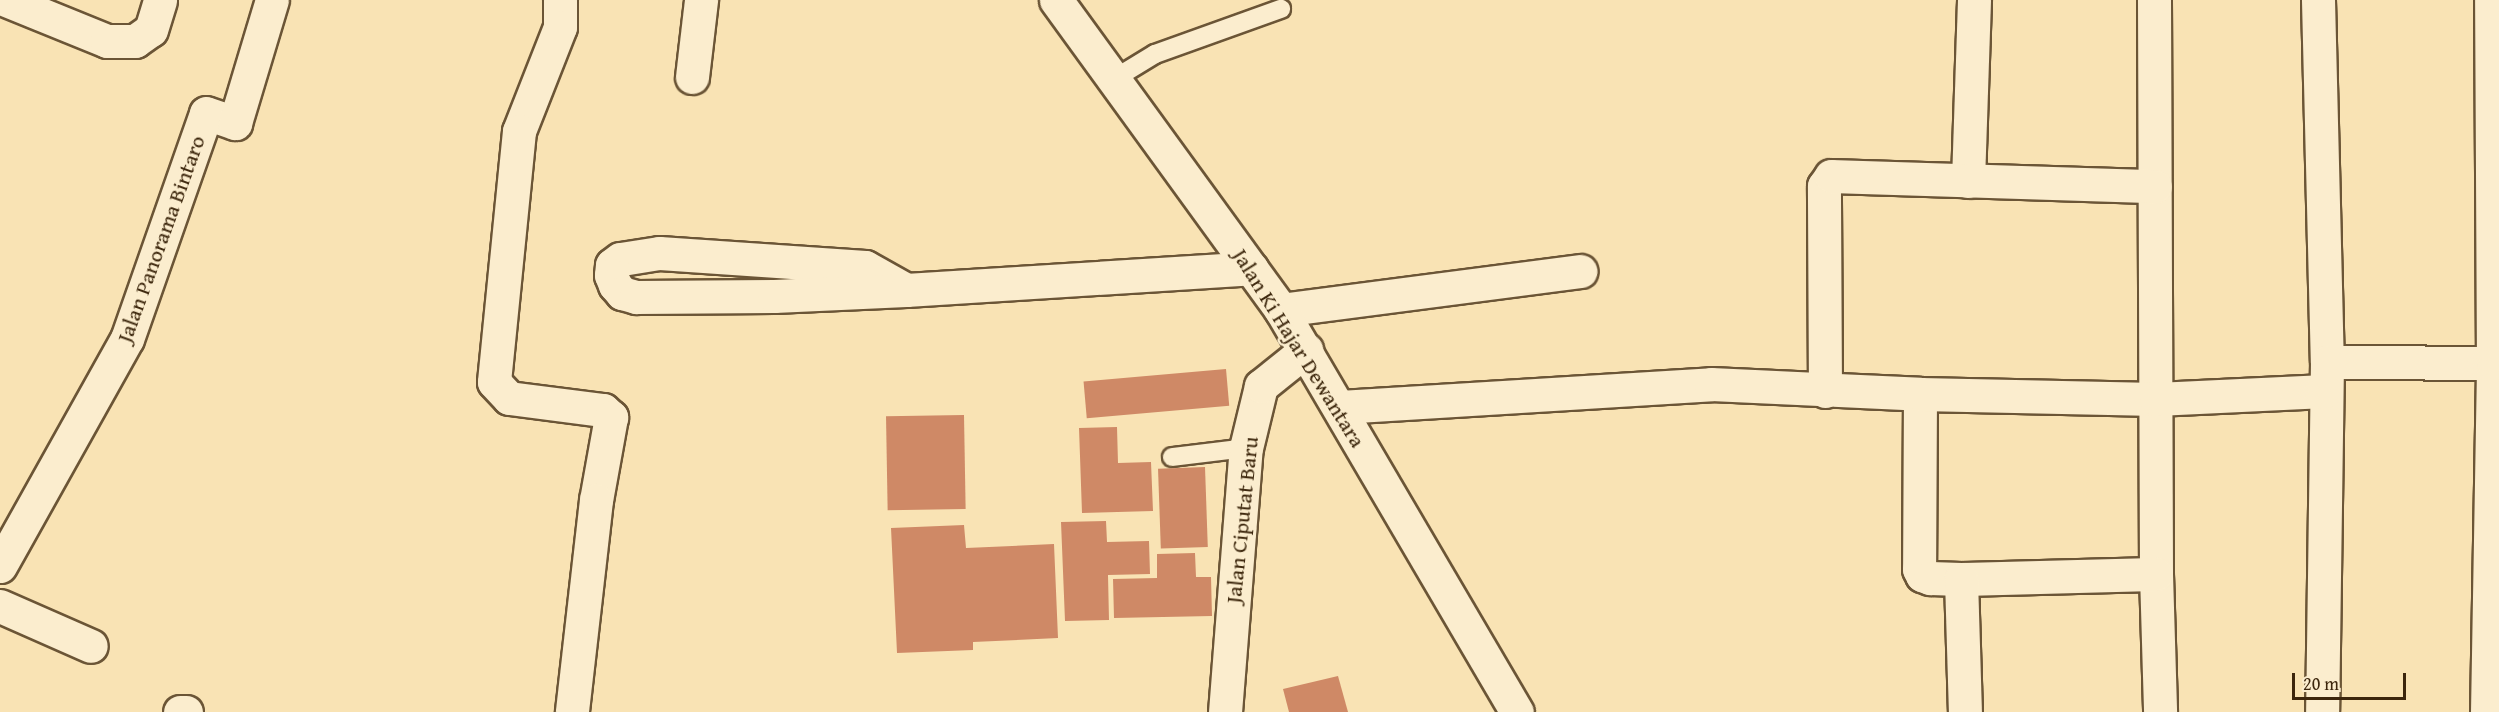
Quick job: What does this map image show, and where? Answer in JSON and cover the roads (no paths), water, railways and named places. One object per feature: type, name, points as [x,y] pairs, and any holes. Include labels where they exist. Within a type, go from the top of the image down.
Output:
[{"type":"street","points":[[6,0],[107,41],[135,41],[151,30],[160,0]]},
{"type":"street","name":"Jalan Panorama Bintaro","points":[[0,566],[127,339],[206,113],[235,123],[272,0]]},
{"type":"street","points":[[560,0],[560,27],[519,131],[494,382],[509,398],[603,410],[611,417],[596,500],[572,712]]},
{"type":"street","points":[[692,77],[701,0]]},
{"type":"street","name":"Jalan Ki Hajar Dewantara","points":[[1056,0],[1281,310],[1517,712]]},
{"type":"street","points":[[1968,181],[1974,0]]},
{"type":"street","points":[[2154,0],[2157,574],[2160,712]]},
{"type":"street","points":[[2318,0],[2326,376],[2322,712]]},
{"type":"street","points":[[2487,712],[2493,363],[2491,0]]},
{"type":"street","points":[[1826,391],[1825,182],[1831,176],[2156,186]]},
{"type":"street","points":[[906,290],[865,267],[659,253],[620,259],[612,265],[611,275],[615,285],[622,293],[636,297],[774,296],[906,290],[1251,268]]},
{"type":"street","points":[[1281,310],[1580,271]]},
{"type":"street","name":"Jalan Ciputat Baru","points":[[1226,712],[1246,448],[1261,386],[1306,350]]},
{"type":"street","points":[[1340,407],[1711,384],[1826,391],[2156,399],[2326,376],[2493,363]]},
{"type":"street","points":[[1920,394],[1919,569],[1922,575],[1930,578],[1961,579],[2157,574]]},
{"type":"street","points":[[1961,579],[1965,712]]},
{"type":"street","points":[[0,606],[91,646]]},
{"type":"street","points":[[180,712],[186,712]]},
{"type":"lane","points":[[1114,79],[1155,54],[1281,9]]},
{"type":"lane","points":[[1172,457],[1246,448]]}]
